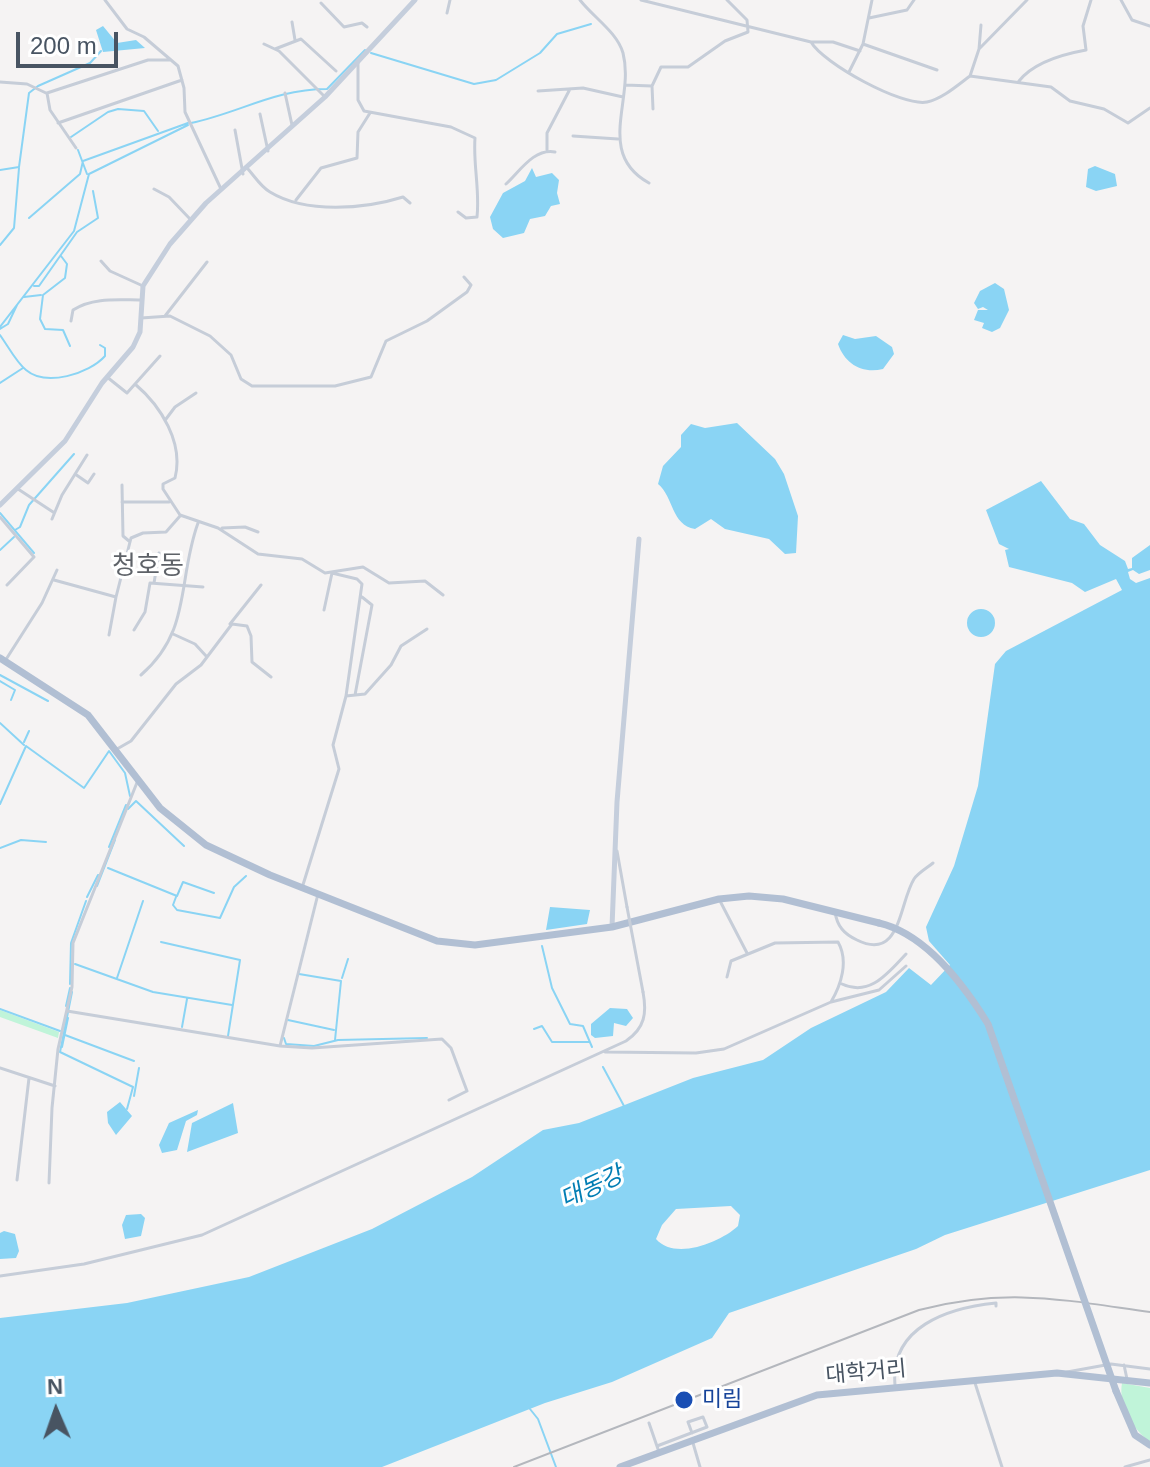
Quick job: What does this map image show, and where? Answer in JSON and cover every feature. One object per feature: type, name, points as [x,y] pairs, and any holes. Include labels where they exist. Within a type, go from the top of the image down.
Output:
[{"type":"main road","points":[[3,660],[88,715],[169,816],[206,845],[412,934],[456,944],[496,943],[612,927],[719,899],[763,896],[901,930],[922,946],[967,993],[988,1024],[1116,1391],[1130,1427],[1142,1442],[1150,1445]]},
{"type":"main road","name":"대학거리","points":[[620,1467],[692,1436],[811,1396],[1057,1373],[1150,1383]]},
{"type":"street","points":[[105,0],[127,29],[144,37],[171,60],[183,80],[185,112],[221,189]]},
{"type":"street","points":[[0,505],[65,441],[107,377],[138,338],[143,286],[168,242],[202,212],[221,189],[293,129],[415,0]]},
{"type":"street","points":[[447,13],[450,0]]},
{"type":"street","points":[[580,0],[619,43],[625,85],[618,139],[629,167],[649,183]]},
{"type":"street","points":[[641,0],[749,29],[811,42],[827,41],[860,51]]},
{"type":"street","points":[[727,0],[747,20],[749,29]]},
{"type":"street","points":[[849,72],[863,44],[872,0]]},
{"type":"street","points":[[869,18],[907,10],[914,0]]},
{"type":"street","points":[[979,49],[1027,0]]},
{"type":"street","points":[[1019,81],[1032,69],[1066,51],[1086,50],[1083,26],[1091,0]]},
{"type":"street","points":[[1121,0],[1132,20],[1150,26]]},
{"type":"street","points":[[321,3],[344,27],[362,23],[367,27]]},
{"type":"street","points":[[292,22],[295,40]]},
{"type":"street","points":[[811,42],[849,72],[891,95],[920,102],[937,98],[970,76],[979,49],[981,25]]},
{"type":"street","points":[[653,109],[652,86],[657,71],[664,65],[688,67],[725,41],[749,29]]},
{"type":"street","points":[[275,49],[302,40],[336,71]]},
{"type":"street","points":[[264,44],[275,49],[325,97]]},
{"type":"street","points":[[863,44],[937,70]]},
{"type":"street","points":[[46,94],[148,60],[171,60]]},
{"type":"street","points":[[358,62],[359,103],[370,113],[388,113],[451,127],[475,138],[473,158],[481,205],[475,219],[458,212]]},
{"type":"street","points":[[970,76],[1057,89],[1070,101],[1104,109],[1128,123],[1150,108]]},
{"type":"street","points":[[58,123],[183,80]]},
{"type":"street","points":[[0,82],[27,84],[46,94],[58,123],[76,148]]},
{"type":"street","points":[[625,85],[652,86]]},
{"type":"street","points":[[547,150],[547,133],[570,89]]},
{"type":"street","points":[[538,91],[589,89],[623,97]]},
{"type":"street","points":[[285,93],[293,129]]},
{"type":"street","points":[[296,200],[321,168],[357,158],[358,132],[370,113]]},
{"type":"street","points":[[260,114],[268,151]]},
{"type":"street","points":[[235,130],[245,171],[268,191],[341,209],[403,197],[410,203]]},
{"type":"street","points":[[573,136],[618,139]]},
{"type":"street","points":[[506,184],[531,159],[547,150],[555,152]]},
{"type":"street","points":[[154,189],[169,197],[191,220]]},
{"type":"street","points":[[101,261],[110,271],[143,286]]},
{"type":"street","points":[[165,316],[207,262]]},
{"type":"street","points":[[141,318],[176,318],[210,336],[231,355],[241,379],[247,384],[345,385],[371,377],[391,338],[427,321],[467,292],[471,285],[464,277]]},
{"type":"street","points":[[66,313],[105,300],[141,300]]},
{"type":"street","points":[[71,321],[73,310]]},
{"type":"street","points":[[107,377],[127,393],[160,356]]},
{"type":"street","points":[[135,384],[155,402],[166,419],[178,465],[175,478],[163,484],[169,502],[180,515],[198,523],[218,528],[245,527],[258,532]]},
{"type":"street","points":[[166,419],[175,407],[196,393]]},
{"type":"street","points":[[52,519],[53,512],[87,455]]},
{"type":"street","points":[[75,474],[88,483],[94,474]]},
{"type":"street","points":[[122,485],[123,536],[129,541]]},
{"type":"street","points":[[18,489],[53,512]]},
{"type":"street","points":[[122,502],[169,502]]},
{"type":"street","points":[[109,635],[129,541],[143,533],[166,532],[180,515]]},
{"type":"street","points":[[0,517],[34,557],[7,585]]},
{"type":"street","points":[[141,675],[173,634],[181,617],[183,586],[198,523]]},
{"type":"street","points":[[218,528],[258,554],[302,559],[321,572],[357,579],[363,587],[346,696],[333,745],[339,769],[302,888]]},
{"type":"street","points":[[612,927],[639,539]]},
{"type":"street","points":[[154,583],[159,553]]},
{"type":"street","points":[[332,573],[363,567],[389,583],[425,581],[443,595]]},
{"type":"street","points":[[3,660],[54,580],[57,570]]},
{"type":"street","points":[[324,610],[332,573]]},
{"type":"street","points":[[54,580],[116,597]]},
{"type":"street","points":[[134,630],[145,612],[148,585],[203,587]]},
{"type":"street","points":[[117,749],[131,741],[176,684],[207,657],[261,585]]},
{"type":"street","points":[[355,695],[372,605],[362,597]]},
{"type":"street","points":[[228,627],[232,624],[247,626],[251,636],[252,662],[271,677]]},
{"type":"street","points":[[346,696],[365,694],[391,665],[401,646],[427,629]]},
{"type":"street","points":[[173,634],[195,644],[207,657]]},
{"type":"street","points":[[49,1183],[55,1086],[75,936],[138,780]]},
{"type":"street","points":[[0,1276],[84,1264],[202,1235],[602,1052],[638,1031],[645,1018],[643,992],[616,848]]},
{"type":"street","points":[[835,912],[843,932],[873,946],[891,937],[915,878],[933,863]]},
{"type":"street","points":[[280,1046],[318,894]]},
{"type":"street","points":[[719,899],[747,953]]},
{"type":"street","points":[[838,942],[843,932]]},
{"type":"street","points":[[727,977],[731,961],[775,943],[838,942]]},
{"type":"street","points":[[831,1002],[842,984],[842,949],[838,942]]},
{"type":"street","points":[[842,984],[855,987],[873,985],[906,954]]},
{"type":"street","points":[[602,1052],[696,1053],[724,1049],[831,1002],[885,987],[906,966]]},
{"type":"street","points":[[67,1011],[280,1046],[312,1048],[446,1040],[467,1091],[449,1100]]},
{"type":"street","points":[[0,1068],[55,1086]]},
{"type":"street","points":[[17,1180],[29,1078]]},
{"type":"street","points":[[896,1389],[896,1357],[914,1332],[929,1321],[960,1309],[996,1303],[996,1306]]},
{"type":"street","points":[[1057,1373],[1124,1365],[1150,1369]]},
{"type":"street","points":[[1124,1365],[1127,1379]]},
{"type":"street","points":[[974,1381],[1002,1467]]},
{"type":"street","points":[[692,1436],[707,1427],[703,1417],[688,1422],[700,1467]]},
{"type":"street","points":[[649,1423],[658,1449]]},
{"type":"street","points":[[1125,1467],[1150,1460]]},
{"type":"green space","points":[[0,1010],[59,1032],[58,1038],[0,1017]]},
{"type":"green space","points":[[1122,1383],[1150,1388],[1150,1442],[1128,1416],[1122,1400]]},
{"type":"water","points":[[103,26],[117,43],[136,40],[145,48],[103,52],[96,30]]},
{"type":"water","points":[[1095,166],[1115,174],[1117,186],[1096,191],[1086,187],[1088,169]]},
{"type":"water","points":[[532,168],[536,177],[552,173],[559,180],[557,193],[560,204],[551,206],[545,216],[530,219],[524,233],[503,238],[493,229],[490,217],[503,193],[525,181]]},
{"type":"water","points":[[995,283],[1004,289],[1009,310],[1000,328],[992,332],[982,328],[984,323],[974,320],[978,310],[988,310],[983,307],[978,309],[974,303],[980,291]]},
{"type":"water","points":[[843,335],[855,339],[876,336],[892,347],[894,354],[883,369],[861,369],[841,351],[838,344]]},
{"type":"water","points":[[737,423],[775,459],[784,474],[798,516],[796,553],[785,554],[769,539],[725,529],[711,519],[695,529],[687,526],[681,522],[658,484],[663,466],[681,447],[681,435],[691,424],[705,428]]},
{"type":"water","name":"대동강","points":[[1041,481],[1070,519],[1084,524],[1100,545],[1125,561],[1128,569],[1132,568],[1132,558],[1150,545],[1150,570],[1139,574],[1133,570],[1128,572],[1130,579],[1136,583],[1150,578],[1150,1170],[945,1235],[916,1249],[729,1313],[712,1338],[612,1382],[545,1403],[382,1467],[0,1467],[0,1318],[127,1303],[249,1277],[372,1229],[472,1177],[543,1130],[579,1123],[693,1078],[763,1060],[811,1028],[886,992],[909,968],[931,985],[950,965],[929,941],[926,927],[954,866],[978,786],[995,664],[1006,651],[1122,590],[1116,579],[1085,592],[1072,583],[1009,567],[1005,550],[1009,549],[999,544],[986,510]],"holes":[[[731,1206],[740,1215],[738,1226],[721,1238],[698,1247],[674,1248],[656,1239],[662,1225],[676,1209]]]},
{"type":"water","points":[[981,609],[991,613],[995,623],[991,633],[981,637],[971,633],[967,623],[971,613]]},
{"type":"water","points":[[550,907],[590,910],[587,924],[546,930]]},
{"type":"water","points":[[610,1008],[627,1009],[633,1018],[626,1026],[614,1023],[613,1036],[595,1038],[591,1035],[591,1024]]},
{"type":"water","points":[[120,1102],[132,1116],[116,1135],[108,1123],[107,1112]]},
{"type":"water","points":[[233,1103],[238,1133],[187,1152],[192,1123]]},
{"type":"water","points":[[198,1110],[197,1115],[186,1121],[177,1150],[162,1153],[159,1145],[169,1123]]},
{"type":"water","points":[[141,1214],[145,1218],[141,1236],[125,1239],[122,1225],[126,1215]]},
{"type":"water","points":[[0,1233],[15,1234],[19,1251],[16,1258],[0,1259]]},
{"type":"waterway","points":[[371,53],[474,84],[496,80],[540,53],[557,34],[591,24]]},
{"type":"waterway","points":[[191,123],[274,97],[327,89],[365,50]]},
{"type":"waterway","points":[[0,170],[19,167],[29,93],[90,63],[101,51]]},
{"type":"waterway","points":[[71,137],[108,112],[118,109],[144,111],[158,131]]},
{"type":"waterway","points":[[29,218],[80,174],[83,161],[188,123]]},
{"type":"waterway","points":[[0,327],[74,231],[89,174],[188,125]]},
{"type":"waterway","points":[[78,150],[87,174]]},
{"type":"waterway","points":[[0,245],[14,228],[19,168]]},
{"type":"waterway","points":[[34,286],[39,286],[77,232],[98,218],[93,191]]},
{"type":"waterway","points":[[61,256],[67,264],[65,278],[43,295],[40,319],[45,329],[63,330],[70,346]]},
{"type":"waterway","points":[[24,297],[41,295]]},
{"type":"waterway","points":[[0,329],[8,324],[17,305]]},
{"type":"waterway","points":[[0,335],[22,367],[45,378],[67,376],[89,368],[105,356],[105,348],[100,345]]},
{"type":"waterway","points":[[0,383],[23,368]]},
{"type":"waterway","points":[[15,530],[20,527],[29,505],[74,454]]},
{"type":"waterway","points":[[0,513],[34,553]]},
{"type":"waterway","points":[[0,550],[14,537]]},
{"type":"waterway","points":[[0,675],[48,701]]},
{"type":"waterway","points":[[0,681],[15,690],[11,700]]},
{"type":"waterway","points":[[0,723],[24,745]]},
{"type":"waterway","points":[[24,742],[29,731]]},
{"type":"waterway","points":[[0,804],[26,746],[84,788],[109,751],[125,773],[130,796]]},
{"type":"waterway","points":[[128,809],[136,801],[184,846]]},
{"type":"waterway","points":[[109,847],[126,805]]},
{"type":"waterway","points":[[0,848],[21,840],[46,842]]},
{"type":"waterway","points":[[97,886],[115,840]]},
{"type":"waterway","points":[[108,868],[177,896],[183,882],[214,893]]},
{"type":"waterway","points":[[87,897],[98,875]]},
{"type":"waterway","points":[[176,897],[173,905],[177,910],[220,918],[234,887],[246,876]]},
{"type":"waterway","points":[[70,984],[71,943],[86,901]]},
{"type":"waterway","points":[[117,978],[143,901]]},
{"type":"waterway","points":[[161,942],[240,960],[228,1036]]},
{"type":"waterway","points":[[542,946],[552,988],[570,1024],[583,1026],[592,1047]]},
{"type":"waterway","points":[[342,978],[348,959]]},
{"type":"waterway","points":[[75,964],[153,992],[232,1005]]},
{"type":"waterway","points":[[299,974],[341,981],[335,1040]]},
{"type":"waterway","points":[[66,1006],[70,988]]},
{"type":"waterway","points":[[72,992],[60,1052],[133,1087],[127,1109]]},
{"type":"waterway","points":[[182,1027],[187,999]]},
{"type":"waterway","points":[[0,1009],[60,1031]]},
{"type":"waterway","points":[[62,1047],[68,1018]]},
{"type":"waterway","points":[[288,1020],[334,1030]]},
{"type":"waterway","points":[[534,1029],[542,1026],[552,1042],[589,1042]]},
{"type":"waterway","points":[[65,1035],[134,1061]]},
{"type":"waterway","points":[[284,1038],[286,1044],[314,1046],[338,1040],[427,1038]]},
{"type":"waterway","points":[[603,1067],[624,1106]]},
{"type":"waterway","points":[[134,1096],[139,1068]]},
{"type":"waterway","points":[[530,1409],[538,1419],[556,1467]]},
{"type":"railway","points":[[514,1467],[919,1310],[1008,1297],[1062,1300],[1150,1312]]},
{"type":"place","name":"미림","points":[[684,1400]]},
{"type":"district","name":"청호동","points":[[148,567]]}]
